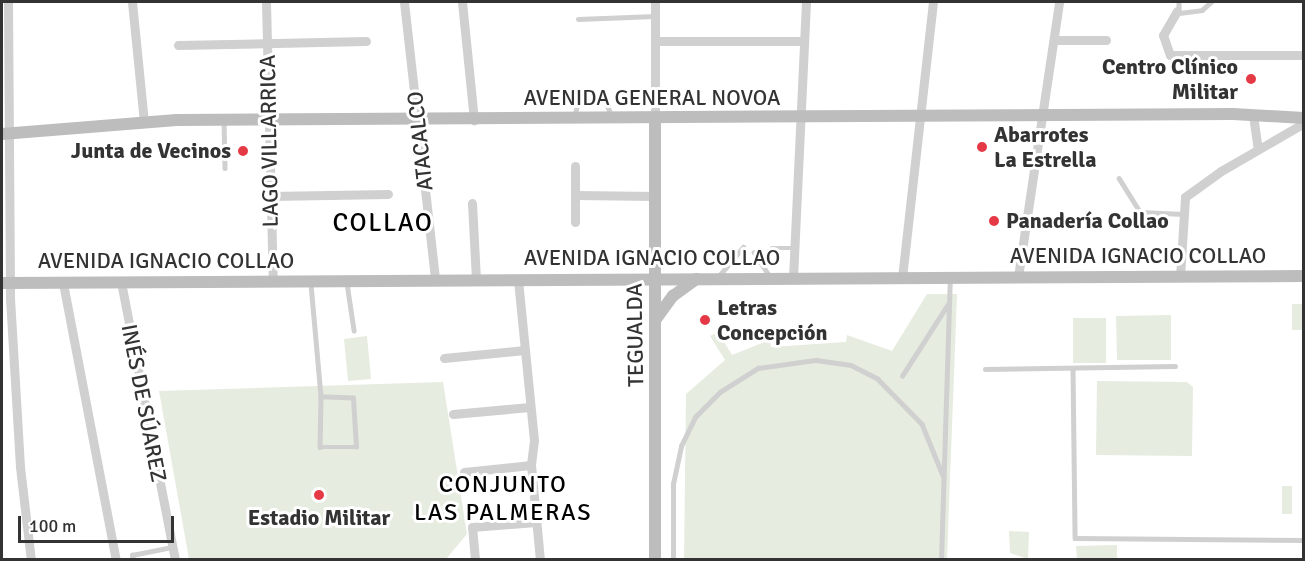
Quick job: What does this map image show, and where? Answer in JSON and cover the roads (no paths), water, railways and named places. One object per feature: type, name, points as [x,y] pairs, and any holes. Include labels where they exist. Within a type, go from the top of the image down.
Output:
[{"type":"main road","name":"AVENIDA GENERAL NOVOA","points":[[6,134],[144,122],[224,120],[1042,115],[1252,115],[1304,118]]},
{"type":"main road","name":"TEGUALDA","points":[[655,118],[655,560]]},
{"type":"main road","name":"AVENIDA IGNACIO COLLAO","points":[[6,283],[1304,276]]},
{"type":"main road","points":[[655,320],[673,296],[698,279]]},
{"type":"street","points":[[8,2],[6,283],[18,441],[32,560]]},
{"type":"street","points":[[132,2],[144,122]]},
{"type":"street","name":"LAGO VILLARRICA","points":[[266,2],[273,281]]},
{"type":"street","name":"ATACALCO","points":[[404,2],[435,280]]},
{"type":"street","points":[[462,2],[474,120]]},
{"type":"street","name":"TEGUALDA","points":[[655,2],[655,118]]},
{"type":"street","points":[[793,278],[806,2]]},
{"type":"street","points":[[902,278],[933,2]]},
{"type":"street","points":[[1018,277],[1059,2]]},
{"type":"street","points":[[1178,6],[1163,35],[1170,55],[1304,55]]},
{"type":"street","points":[[1054,40],[1106,40]]},
{"type":"street","points":[[655,41],[804,41]]},
{"type":"street","points":[[178,45],[366,42]]},
{"type":"street","points":[[1252,115],[1258,150]]},
{"type":"street","points":[[1180,276],[1185,197],[1190,191],[1304,123]]},
{"type":"street","points":[[575,166],[575,222]]},
{"type":"street","points":[[270,196],[388,194]]},
{"type":"street","points":[[575,195],[655,196]]},
{"type":"street","points":[[472,203],[476,280]]},
{"type":"street","points":[[518,280],[534,440],[531,465],[540,560]]},
{"type":"street","name":"INÉS DE SÚAREZ","points":[[121,282],[175,560]]},
{"type":"street","points":[[63,283],[116,560]]},
{"type":"street","points":[[444,358],[525,350]]},
{"type":"street","points":[[453,414],[530,407]]},
{"type":"street","points":[[464,472],[531,465]]},
{"type":"street","points":[[475,560],[472,527],[536,522]]},
{"type":"lane","points":[[1178,6],[1202,10],[1211,2]]},
{"type":"lane","points":[[578,18],[655,16]]},
{"type":"lane","points":[[602,93],[613,118]]},
{"type":"lane","points":[[573,119],[580,94]]},
{"type":"lane","points":[[224,120],[225,168]]},
{"type":"lane","points":[[1119,178],[1140,212],[1183,214]]},
{"type":"lane","points":[[716,279],[743,247]]},
{"type":"lane","points":[[772,248],[795,248]]},
{"type":"lane","points":[[754,252],[771,278]]},
{"type":"lane","points":[[942,560],[950,278]]},
{"type":"lane","points":[[310,281],[321,397],[320,447],[356,447],[353,398],[321,397]]},
{"type":"lane","points":[[347,281],[354,330]]},
{"type":"lane","points":[[902,376],[949,302]]},
{"type":"lane","points":[[672,560],[673,484],[681,446],[695,417],[720,392],[758,368],[816,360],[852,365],[878,379],[922,424],[944,478]]},
{"type":"lane","points":[[985,369],[1175,366]]},
{"type":"lane","points":[[1073,368],[1075,538],[1304,540]]},
{"type":"lane","points":[[133,560],[132,555],[172,548]]},
{"type":"place","name":"Centro Clínico Militar","points":[[1251,79]]},
{"type":"place","name":"Abarrotes La Estrella","points":[[982,147]]},
{"type":"place","name":"Junta de Vecinos","points":[[243,151]]},
{"type":"place","name":"Panadería Collao","points":[[994,221]]},
{"type":"place","name":"Letras Concepción","points":[[705,320]]},
{"type":"place","name":"Estadio Militar","points":[[319,495]]},
{"type":"district","name":"COLLAO","points":[[383,224]]},
{"type":"district","name":"CONJUNTO LAS PALMERAS","points":[[503,499]]}]
